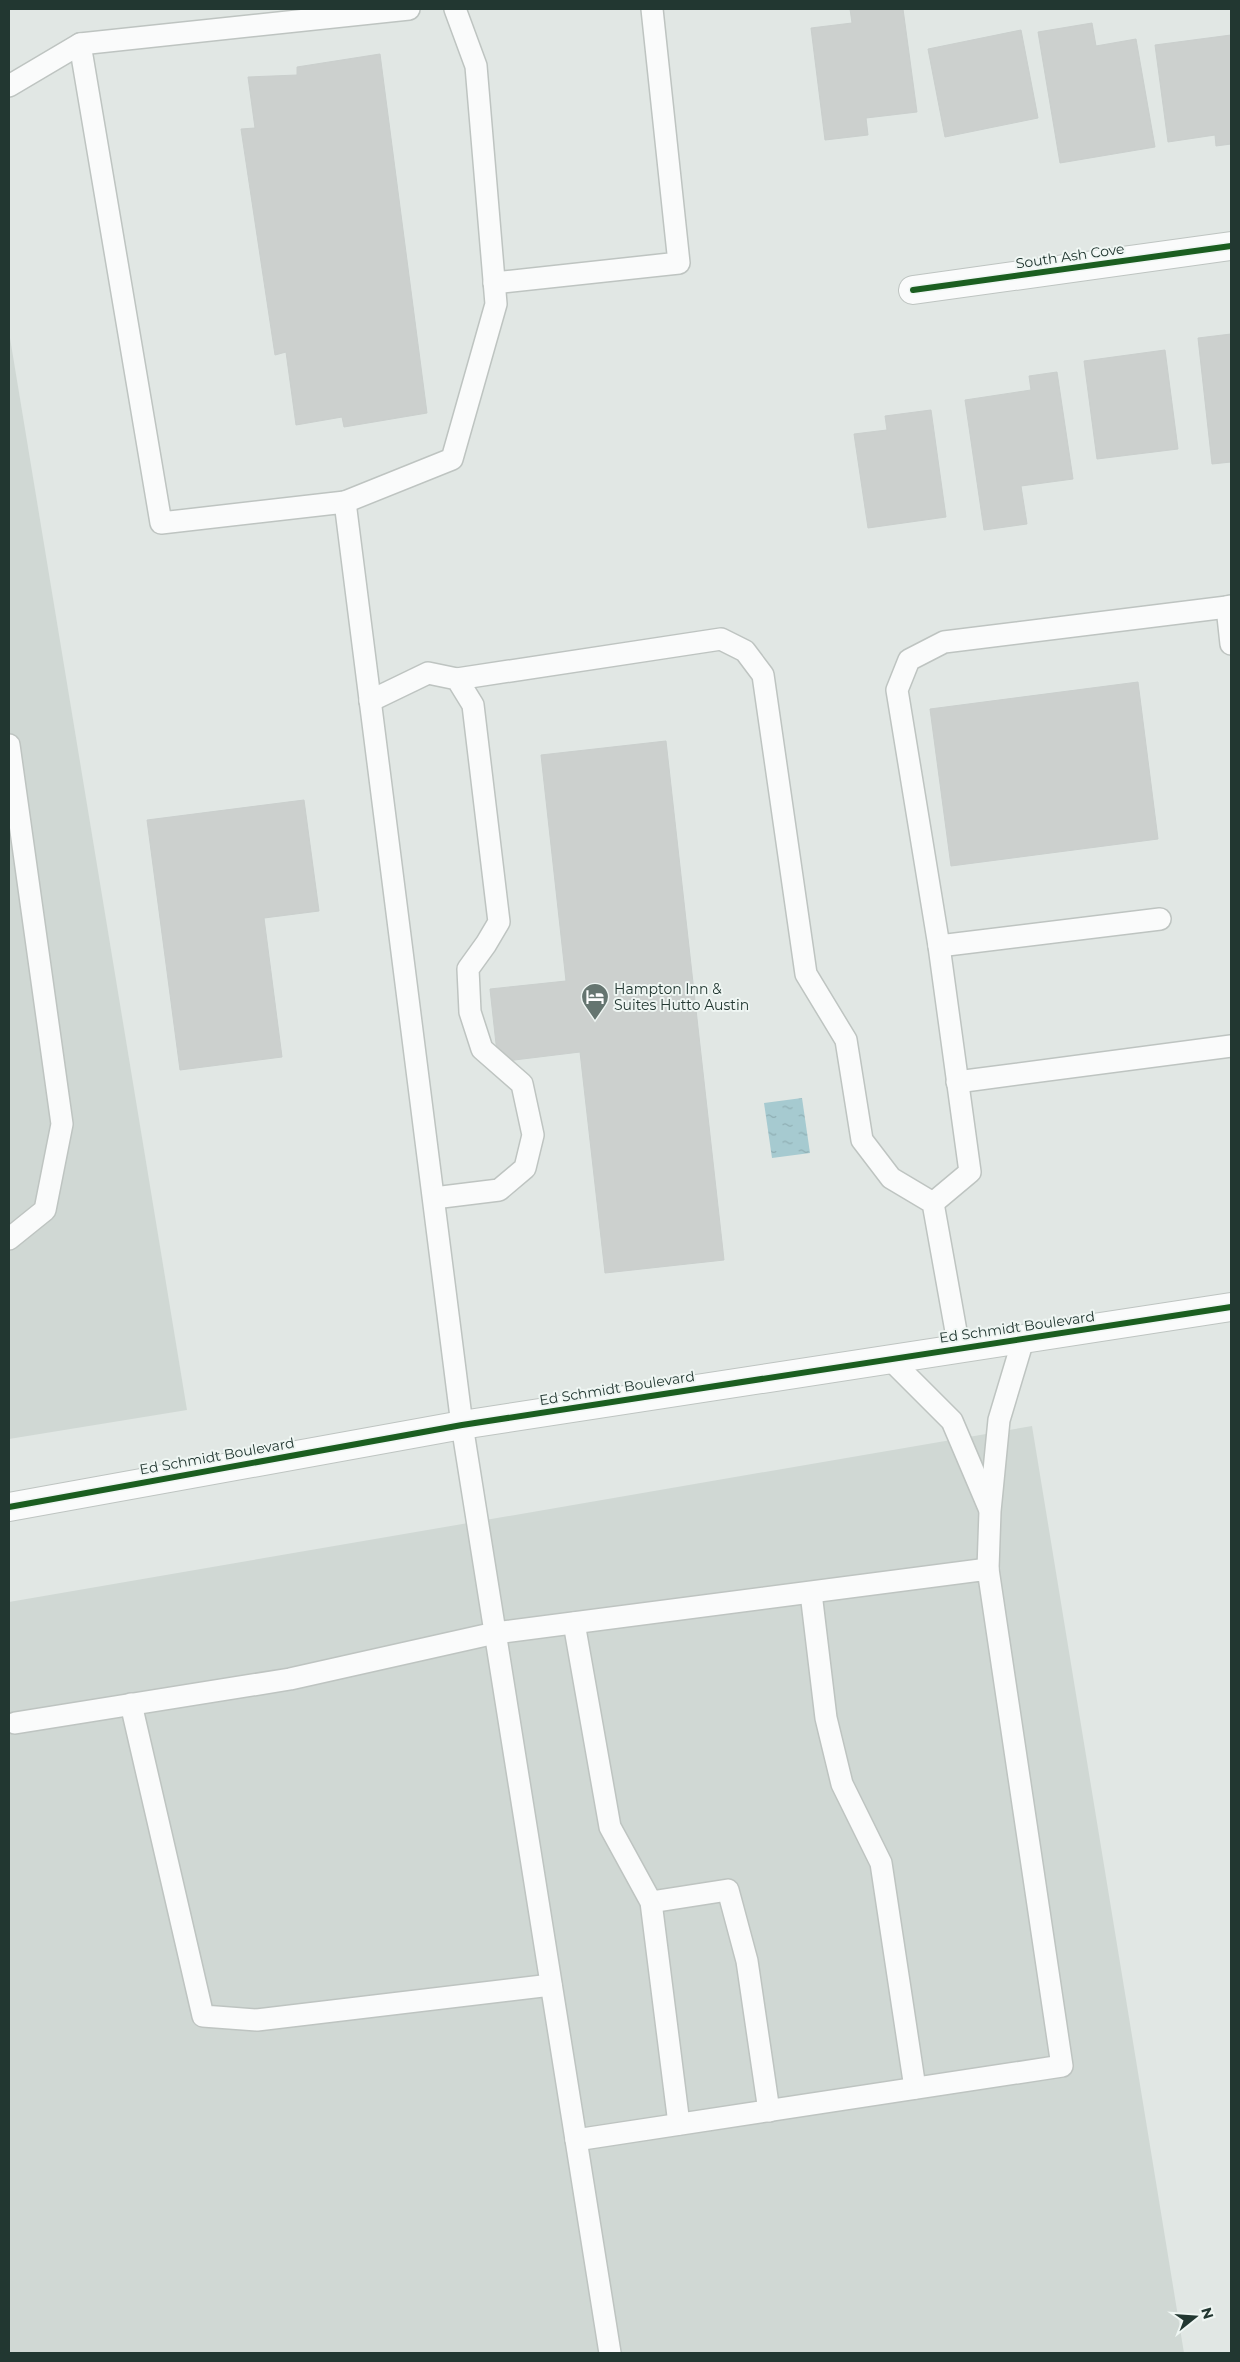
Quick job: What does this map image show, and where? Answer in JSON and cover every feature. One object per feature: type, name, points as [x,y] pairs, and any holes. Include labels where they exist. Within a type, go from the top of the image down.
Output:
[{"type":"street","name":"South Ash Cove","points":[[913,290],[1231,246]]},
{"type":"street","name":"Ed Schmidt Boulevard","points":[[9,1507],[462,1424],[1231,1308]]},
{"type":"lane","points":[[9,86],[80,44],[409,9]]},
{"type":"lane","points":[[80,44],[161,523],[345,502],[452,459],[496,304],[476,66],[455,9]]},
{"type":"lane","points":[[494,283],[679,263],[652,9]]},
{"type":"lane","points":[[345,502],[462,1424],[610,2353]]},
{"type":"lane","points":[[933,1203],[970,1172],[939,946],[897,690],[909,660],[944,642],[1229,606],[1231,644]]},
{"type":"lane","points":[[370,702],[428,673],[456,679],[721,639],[745,651],[763,675],[806,974],[846,1040],[862,1140],[892,1178],[933,1203],[959,1348]]},
{"type":"lane","points":[[434,1198],[499,1190],[525,1168],[533,1136],[522,1084],[482,1049],[470,1012],[468,968],[486,944],[499,922],[473,705],[456,679]]},
{"type":"lane","points":[[9,745],[62,1124],[45,1210],[9,1239]]},
{"type":"lane","points":[[939,946],[1160,918]]},
{"type":"lane","points":[[957,1082],[1231,1046]]},
{"type":"lane","points":[[576,2140],[1062,2066],[988,1569],[990,1511],[999,1420],[1023,1340]]},
{"type":"lane","points":[[890,1359],[952,1421],[990,1511]]},
{"type":"lane","points":[[15,1723],[290,1679],[495,1633],[988,1569]]},
{"type":"lane","points":[[811,1593],[826,1718],[842,1784],[881,1863],[915,2088]]},
{"type":"lane","points":[[574,1623],[610,1827],[651,1902],[679,2124]]},
{"type":"lane","points":[[131,1704],[203,2016],[257,2020],[551,1985]]},
{"type":"lane","points":[[651,1902],[728,1890],[747,1961],[769,2111]]},
{"type":"shaded area","points":[[9,332],[187,1410],[9,1439]]},
{"type":"shaded area","points":[[1032,1426],[1184,2353],[9,2353],[9,1602]]},
{"type":"water","points":[[802,1098],[810,1153],[772,1158],[764,1103]]},
{"type":"building","points":[[850,9],[903,9],[917,112],[866,118],[868,135],[825,140],[811,28],[852,23]]},
{"type":"building","points":[[1092,23],[1096,46],[1136,39],[1155,147],[1060,163],[1038,32]]},
{"type":"building","points":[[1021,30],[1038,118],[945,137],[928,49]]},
{"type":"building","points":[[1231,35],[1231,144],[1216,146],[1215,135],[1168,142],[1155,45]]},
{"type":"building","points":[[380,54],[427,413],[344,427],[342,417],[296,425],[286,352],[275,355],[241,129],[255,128],[248,77],[297,75],[297,67]]},
{"type":"building","points":[[1231,334],[1231,462],[1212,464],[1198,338]]},
{"type":"building","points":[[1165,350],[1178,449],[1097,459],[1084,361]]},
{"type":"building","points":[[1057,372],[1073,479],[1021,486],[1027,524],[984,530],[965,400],[1031,390],[1029,376]]},
{"type":"building","points":[[931,410],[946,517],[868,528],[854,434],[887,430],[885,416]]},
{"type":"building","points":[[1138,682],[1158,839],[951,866],[930,709]]},
{"type":"building","name":"Hampton Inn & Suites Hutto Austin","points":[[666,741],[724,1260],[605,1273],[580,1052],[498,1062],[490,989],[566,981],[541,755]]},
{"type":"building","points":[[304,800],[319,911],[264,918],[282,1057],[180,1070],[147,820]]},
{"type":"cycle path","points":[[913,290],[1231,246]]},
{"type":"cycle path","points":[[9,1507],[462,1425],[1231,1307]]},
{"type":"place","name":"Hampton Inn & Suites Hutto Austin","points":[[595,1021]]}]
